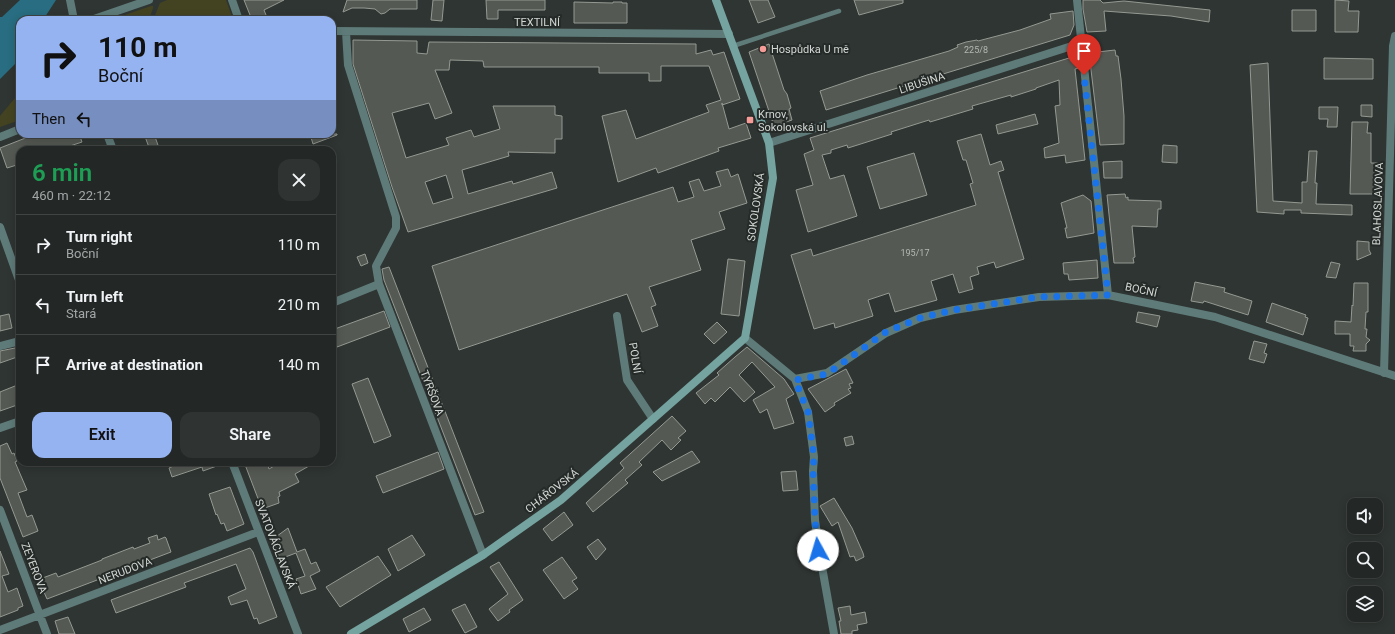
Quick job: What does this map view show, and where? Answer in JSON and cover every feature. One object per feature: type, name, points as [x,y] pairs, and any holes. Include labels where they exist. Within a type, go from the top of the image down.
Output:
[{"type":"street","points":[[103,16],[149,0]]},
{"type":"street","points":[[232,0],[238,16]]},
{"type":"street","name":"SOKOLOVSKÁ","points":[[716,0],[769,143],[773,178],[745,338]]},
{"type":"street","points":[[1077,0],[1108,295]]},
{"type":"street","points":[[70,2],[73,16]]},
{"type":"street","name":"TEXTILNÍ","points":[[336,31],[728,34]]},
{"type":"street","points":[[336,301],[378,284],[376,266],[396,228],[396,217],[348,65],[346,32]]},
{"type":"street","name":"BLAHOSLAVOVA","points":[[1384,373],[1393,46],[1395,36]]},
{"type":"street","name":"LIBUŠINA","points":[[769,143],[1081,43]]},
{"type":"street","points":[[0,137],[16,131]]},
{"type":"street","points":[[0,227],[16,272]]},
{"type":"street","name":"TYRŠOVA","points":[[378,284],[483,555]]},
{"type":"street","name":"BOČNÍ","points":[[795,380],[827,374],[886,332],[920,318],[954,310],[1039,297],[1108,295],[1215,317],[1395,376]]},
{"type":"street","name":"POLNÍ","points":[[617,316],[627,380],[653,419]]},
{"type":"street","points":[[745,338],[795,380],[808,412],[814,457],[813,478],[818,550],[834,634]]},
{"type":"street","name":"CHÁŘOVSKÁ","points":[[351,634],[483,555],[561,500],[745,338]]},
{"type":"street","points":[[0,346],[16,342]]},
{"type":"street","points":[[0,428],[16,422]]},
{"type":"street","name":"SVATOVÁCLAVSKÁ","points":[[233,466],[298,634]]},
{"type":"street","name":"ZEYEROVA","points":[[0,510],[47,634]]},
{"type":"street","name":"NERUDOVA","points":[[0,630],[258,532]]},
{"type":"lane","points":[[733,46],[839,11]]},
{"type":"shaded area","points":[[167,0],[226,0],[232,16],[155,16],[160,3]]},
{"type":"shaded area","points":[[151,6],[153,6],[150,16],[122,16]]},
{"type":"shaded area","points":[[16,97],[16,121],[0,127],[0,116]]},
{"type":"water","points":[[20,0],[56,0],[46,16],[16,16],[16,62],[0,79],[0,17],[2,17]]},
{"type":"building","points":[[244,0],[284,0],[264,10],[266,16],[250,16]]},
{"type":"building","points":[[347,0],[417,0],[417,9],[390,9],[381,14],[375,9],[352,8],[343,12]]},
{"type":"building","points":[[433,0],[444,0],[442,21],[431,20]]},
{"type":"building","points":[[486,0],[545,0],[545,10],[498,10],[498,19],[487,19]]},
{"type":"building","points":[[749,0],[768,0],[775,17],[758,23]]},
{"type":"building","points":[[854,0],[903,0],[903,3],[859,15]]},
{"type":"building","points":[[1083,0],[1100,0],[1103,3],[1124,1],[1210,10],[1209,22],[1171,16],[1104,11],[1106,31],[1087,32]]},
{"type":"building","points":[[1335,0],[1349,1],[1348,11],[1359,11],[1358,32],[1335,32]]},
{"type":"building","points":[[574,2],[627,3],[627,23],[574,23]]},
{"type":"building","points":[[1292,10],[1316,10],[1316,31],[1292,31]]},
{"type":"building","points":[[1073,11],[1074,25],[1070,35],[826,110],[820,91],[867,75],[949,51],[958,47],[957,45],[966,42],[978,41],[1020,30],[1051,19],[1050,14]]},
{"type":"building","points":[[353,40],[417,41],[417,53],[427,54],[429,42],[696,44],[696,54],[711,50],[713,55],[724,52],[740,99],[722,105],[729,129],[746,123],[751,138],[718,148],[719,151],[658,173],[656,168],[618,182],[602,116],[626,110],[636,139],[709,112],[706,105],[721,100],[709,66],[661,66],[661,81],[649,81],[649,73],[599,73],[599,67],[484,67],[483,61],[450,60],[449,70],[435,70],[452,113],[435,119],[429,103],[392,113],[406,158],[449,145],[446,138],[471,130],[474,137],[500,129],[493,106],[555,106],[555,115],[562,116],[562,139],[555,139],[555,153],[508,152],[509,156],[462,170],[468,194],[512,181],[513,184],[552,172],[557,188],[408,232],[392,187],[353,64]],"holes":[[[446,175],[453,198],[433,204],[425,182]]]},
{"type":"building","points":[[769,44],[784,90],[787,94],[791,108],[789,109],[792,120],[774,126],[749,52]]},
{"type":"building","points":[[1115,50],[1116,56],[1118,56],[1121,79],[1124,116],[1124,144],[1100,145],[1089,53]]},
{"type":"building","points":[[1073,58],[1078,61],[1079,68],[1075,69],[1085,160],[1066,163],[1065,155],[1045,158],[1044,148],[1059,143],[1055,106],[1060,105],[1059,80],[1011,97],[1011,95],[972,106],[973,109],[930,122],[929,120],[891,132],[892,134],[848,148],[847,145],[831,150],[831,153],[822,155],[830,179],[844,175],[857,216],[808,232],[796,190],[813,185],[804,154],[814,150],[810,138]]},
{"type":"building","points":[[1324,58],[1373,59],[1373,79],[1324,79]]},
{"type":"building","points":[[1268,63],[1273,201],[1302,203],[1302,182],[1307,182],[1309,151],[1317,151],[1315,183],[1317,183],[1316,204],[1352,205],[1352,215],[1301,213],[1301,210],[1284,210],[1284,214],[1257,212],[1250,65]]},
{"type":"building","points":[[1361,105],[1372,105],[1372,117],[1361,116]]},
{"type":"building","points":[[1319,107],[1338,107],[1337,127],[1327,127],[1328,119],[1319,119]]},
{"type":"building","points":[[1035,114],[1038,124],[998,134],[996,125]]},
{"type":"building","points":[[1352,122],[1368,122],[1367,133],[1371,133],[1371,163],[1380,163],[1379,194],[1350,194]]},
{"type":"building","points":[[981,134],[990,165],[1001,161],[1004,170],[998,172],[1024,259],[996,268],[994,262],[977,267],[979,274],[970,277],[973,289],[959,293],[953,274],[931,281],[937,300],[895,312],[889,293],[868,300],[873,316],[835,328],[834,323],[814,329],[791,255],[811,249],[813,256],[976,205],[970,184],[973,183],[966,160],[963,160],[957,141]]},
{"type":"building","points":[[25,138],[80,138],[82,142],[70,146],[16,146],[16,165],[7,168],[0,148]]},
{"type":"building","points":[[146,138],[155,138],[158,146],[148,146]]},
{"type":"building","points":[[311,138],[329,138],[313,144]]},
{"type":"building","points":[[1163,145],[1177,146],[1177,163],[1162,162]]},
{"type":"building","points":[[914,153],[927,195],[880,209],[867,167]]},
{"type":"building","points":[[1122,161],[1122,178],[1104,178],[1103,162]]},
{"type":"building","points":[[728,169],[731,177],[738,174],[747,203],[719,212],[725,229],[691,240],[701,270],[649,287],[656,305],[651,307],[658,326],[642,332],[627,294],[459,350],[432,266],[673,187],[678,202],[694,197],[689,182],[699,179],[704,191],[721,186],[716,172]]},
{"type":"building","points":[[1125,194],[1126,198],[1128,197],[1128,200],[1161,201],[1161,209],[1158,209],[1157,227],[1132,226],[1135,257],[1133,258],[1134,263],[1114,263],[1107,195]]},
{"type":"building","points":[[1083,195],[1091,201],[1094,233],[1067,238],[1065,228],[1067,228],[1061,203]]},
{"type":"building","points":[[1357,241],[1369,242],[1369,250],[1371,254],[1357,260]]},
{"type":"building","points":[[365,254],[368,263],[361,266],[357,257]]},
{"type":"building","points":[[728,259],[745,261],[739,316],[721,314]]},
{"type":"building","points":[[1097,260],[1098,278],[1069,280],[1068,274],[1064,274],[1063,263]]},
{"type":"building","points":[[1331,262],[1340,264],[1336,278],[1326,277]]},
{"type":"building","points":[[389,267],[484,512],[475,515],[384,280],[382,269]]},
{"type":"building","points":[[1195,282],[1225,288],[1224,292],[1252,301],[1248,315],[1204,301],[1203,303],[1191,301]]},
{"type":"building","points":[[1354,283],[1368,283],[1368,312],[1366,312],[1365,329],[1367,329],[1366,337],[1370,340],[1366,344],[1366,351],[1353,351],[1354,346],[1350,346],[1350,334],[1335,334],[1335,321],[1351,322]]},
{"type":"building","points":[[1272,303],[1306,315],[1305,317],[1308,318],[1303,335],[1266,322]]},
{"type":"building","points":[[384,311],[390,327],[337,347],[336,329]]},
{"type":"building","points":[[1138,312],[1160,316],[1157,327],[1136,322]]},
{"type":"building","points":[[9,314],[12,328],[0,331],[0,316]]},
{"type":"building","points":[[717,322],[727,332],[714,344],[704,334]]},
{"type":"building","points":[[1254,341],[1267,344],[1264,353],[1267,354],[1264,363],[1249,359]]},
{"type":"building","points":[[747,347],[784,379],[794,394],[786,399],[794,423],[774,429],[767,409],[760,413],[753,400],[775,387],[752,362],[739,375],[755,392],[744,402],[730,387],[715,402],[711,398],[705,404],[696,393],[719,375],[717,373]]},
{"type":"building","points":[[16,348],[16,357],[0,363],[0,351]]},
{"type":"building","points":[[846,369],[853,383],[849,384],[851,388],[848,389],[851,393],[834,403],[835,405],[825,412],[808,389]]},
{"type":"building","points":[[368,378],[391,436],[374,443],[352,384]]},
{"type":"building","points":[[16,386],[16,405],[0,411],[0,392]]},
{"type":"building","points":[[672,416],[686,431],[678,438],[681,440],[671,450],[662,440],[639,462],[642,465],[625,480],[628,483],[593,512],[586,503],[624,468],[620,463]]},
{"type":"building","points":[[852,436],[854,444],[846,446],[844,438]]},
{"type":"building","points":[[7,443],[12,454],[14,453],[16,466],[27,490],[18,493],[27,517],[32,515],[38,531],[23,537],[0,478],[0,446]]},
{"type":"building","points":[[692,451],[700,462],[662,481],[653,472]]},
{"type":"building","points":[[438,452],[444,469],[383,493],[376,476]]},
{"type":"building","points":[[174,466],[217,466],[203,471],[202,467],[172,477],[169,468]]},
{"type":"building","points":[[246,466],[268,466],[269,469],[274,466],[309,466],[295,474],[299,482],[279,492],[279,503],[262,509]]},
{"type":"building","points":[[796,471],[798,490],[783,491],[781,472]]},
{"type":"building","points":[[230,487],[244,524],[227,531],[224,523],[221,524],[217,514],[216,515],[209,494]]},
{"type":"building","points":[[834,498],[852,528],[863,553],[864,557],[856,561],[854,556],[850,557],[838,522],[832,526],[820,506]]},
{"type":"building","points":[[564,512],[573,525],[552,541],[543,529]]},
{"type":"building","points":[[288,528],[297,552],[305,549],[311,564],[316,562],[320,571],[310,576],[316,589],[301,594],[296,579],[305,576],[296,553],[280,559],[273,539]]},
{"type":"building","points":[[157,535],[158,540],[165,537],[166,538],[171,552],[47,599],[40,583],[40,579],[56,573],[58,577],[133,547],[134,549],[150,543],[148,538]]},
{"type":"building","points":[[412,535],[425,555],[398,571],[388,549]]},
{"type":"building","points":[[598,539],[606,549],[596,560],[587,547]]},
{"type":"building","points":[[250,548],[253,552],[277,617],[259,624],[257,618],[254,619],[247,600],[231,605],[228,597],[246,589],[236,564],[184,583],[186,587],[116,613],[111,600]]},
{"type":"building","points":[[0,551],[9,574],[2,576],[8,592],[17,588],[23,606],[18,608],[18,610],[0,617]]},
{"type":"building","points":[[378,556],[391,575],[340,607],[326,587]]},
{"type":"building","points":[[562,557],[577,578],[572,581],[578,589],[564,599],[543,570]]},
{"type":"building","points":[[499,562],[523,600],[509,610],[510,612],[498,621],[489,609],[508,594],[490,567]]},
{"type":"building","points":[[465,604],[477,627],[465,633],[452,610]]},
{"type":"building","points":[[850,606],[851,615],[865,612],[867,623],[857,625],[858,630],[852,631],[852,634],[841,634],[839,621],[841,621],[838,608]]},
{"type":"building","points":[[424,608],[431,620],[409,632],[403,619]]},
{"type":"building","points":[[68,617],[75,634],[59,634],[55,621]]},
{"type":"place","name":"Hospůdka U mě","points":[[763,49]]},
{"type":"place","name":"Krnov, Sokolovská ul.","points":[[750,120]]},
{"type":"route","points":[[818,550],[815,520],[813,471],[814,457],[808,412],[795,380],[827,374],[886,332],[920,318],[954,310],[1039,297],[1108,295],[1084,75]]}]
